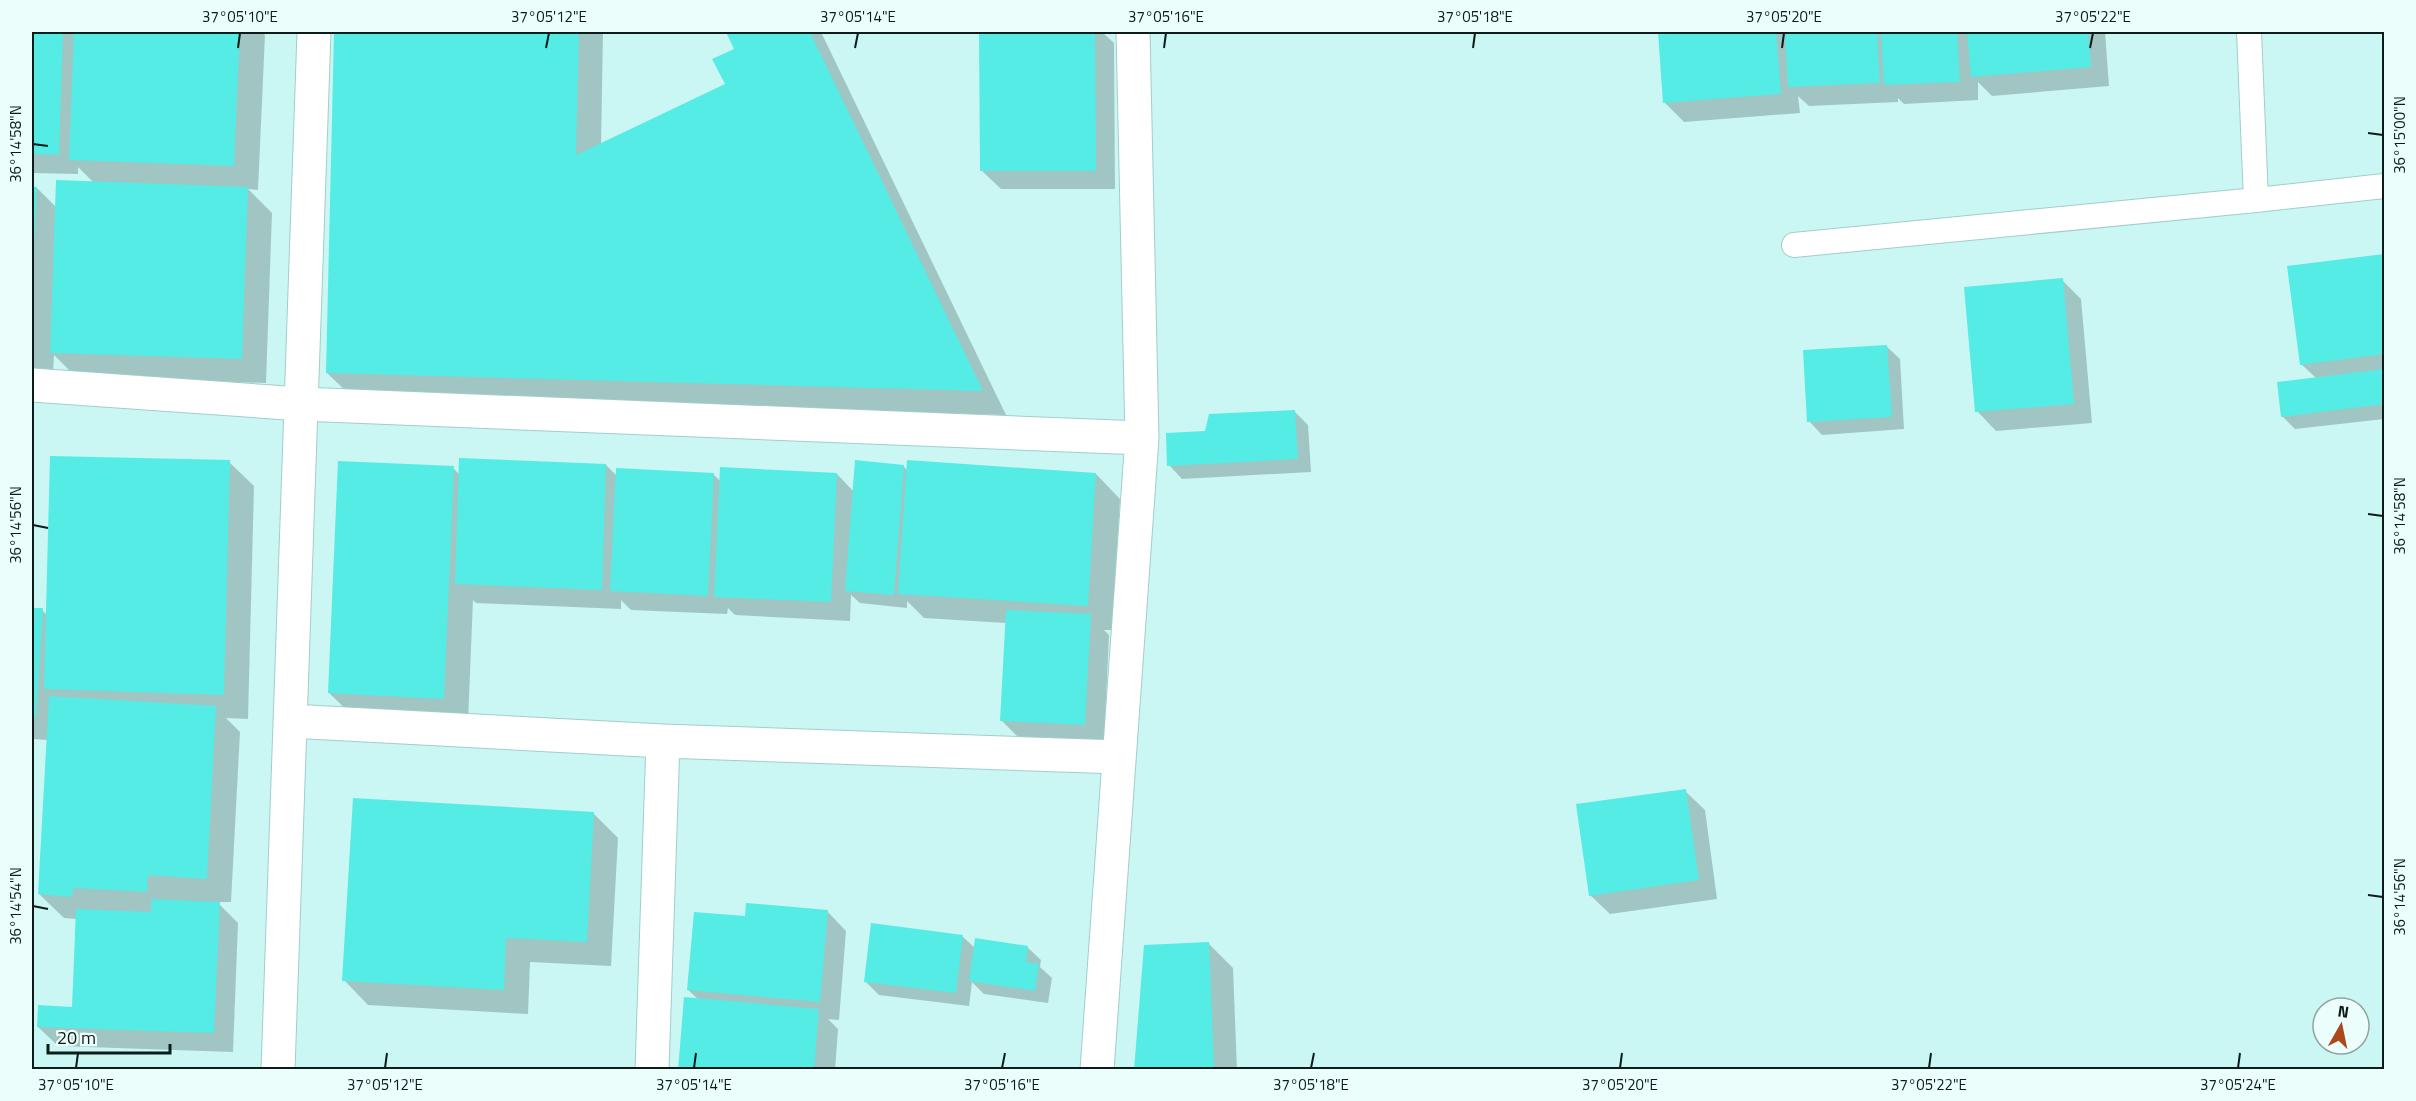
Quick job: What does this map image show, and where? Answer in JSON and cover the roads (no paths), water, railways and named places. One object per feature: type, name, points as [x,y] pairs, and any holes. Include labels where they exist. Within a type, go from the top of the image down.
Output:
[{"type":"street","points":[[278,1070],[314,32]]},
{"type":"street","points":[[1097,1070],[1142,438],[1133,32]]},
{"type":"street","points":[[32,385],[301,404],[1142,438]]},
{"type":"street","points":[[290,721],[663,741],[1119,757]]},
{"type":"street","points":[[652,1070],[663,741]]},
{"type":"lane","points":[[2249,32],[2256,200]]},
{"type":"lane","points":[[1794,245],[2385,186]]}]
